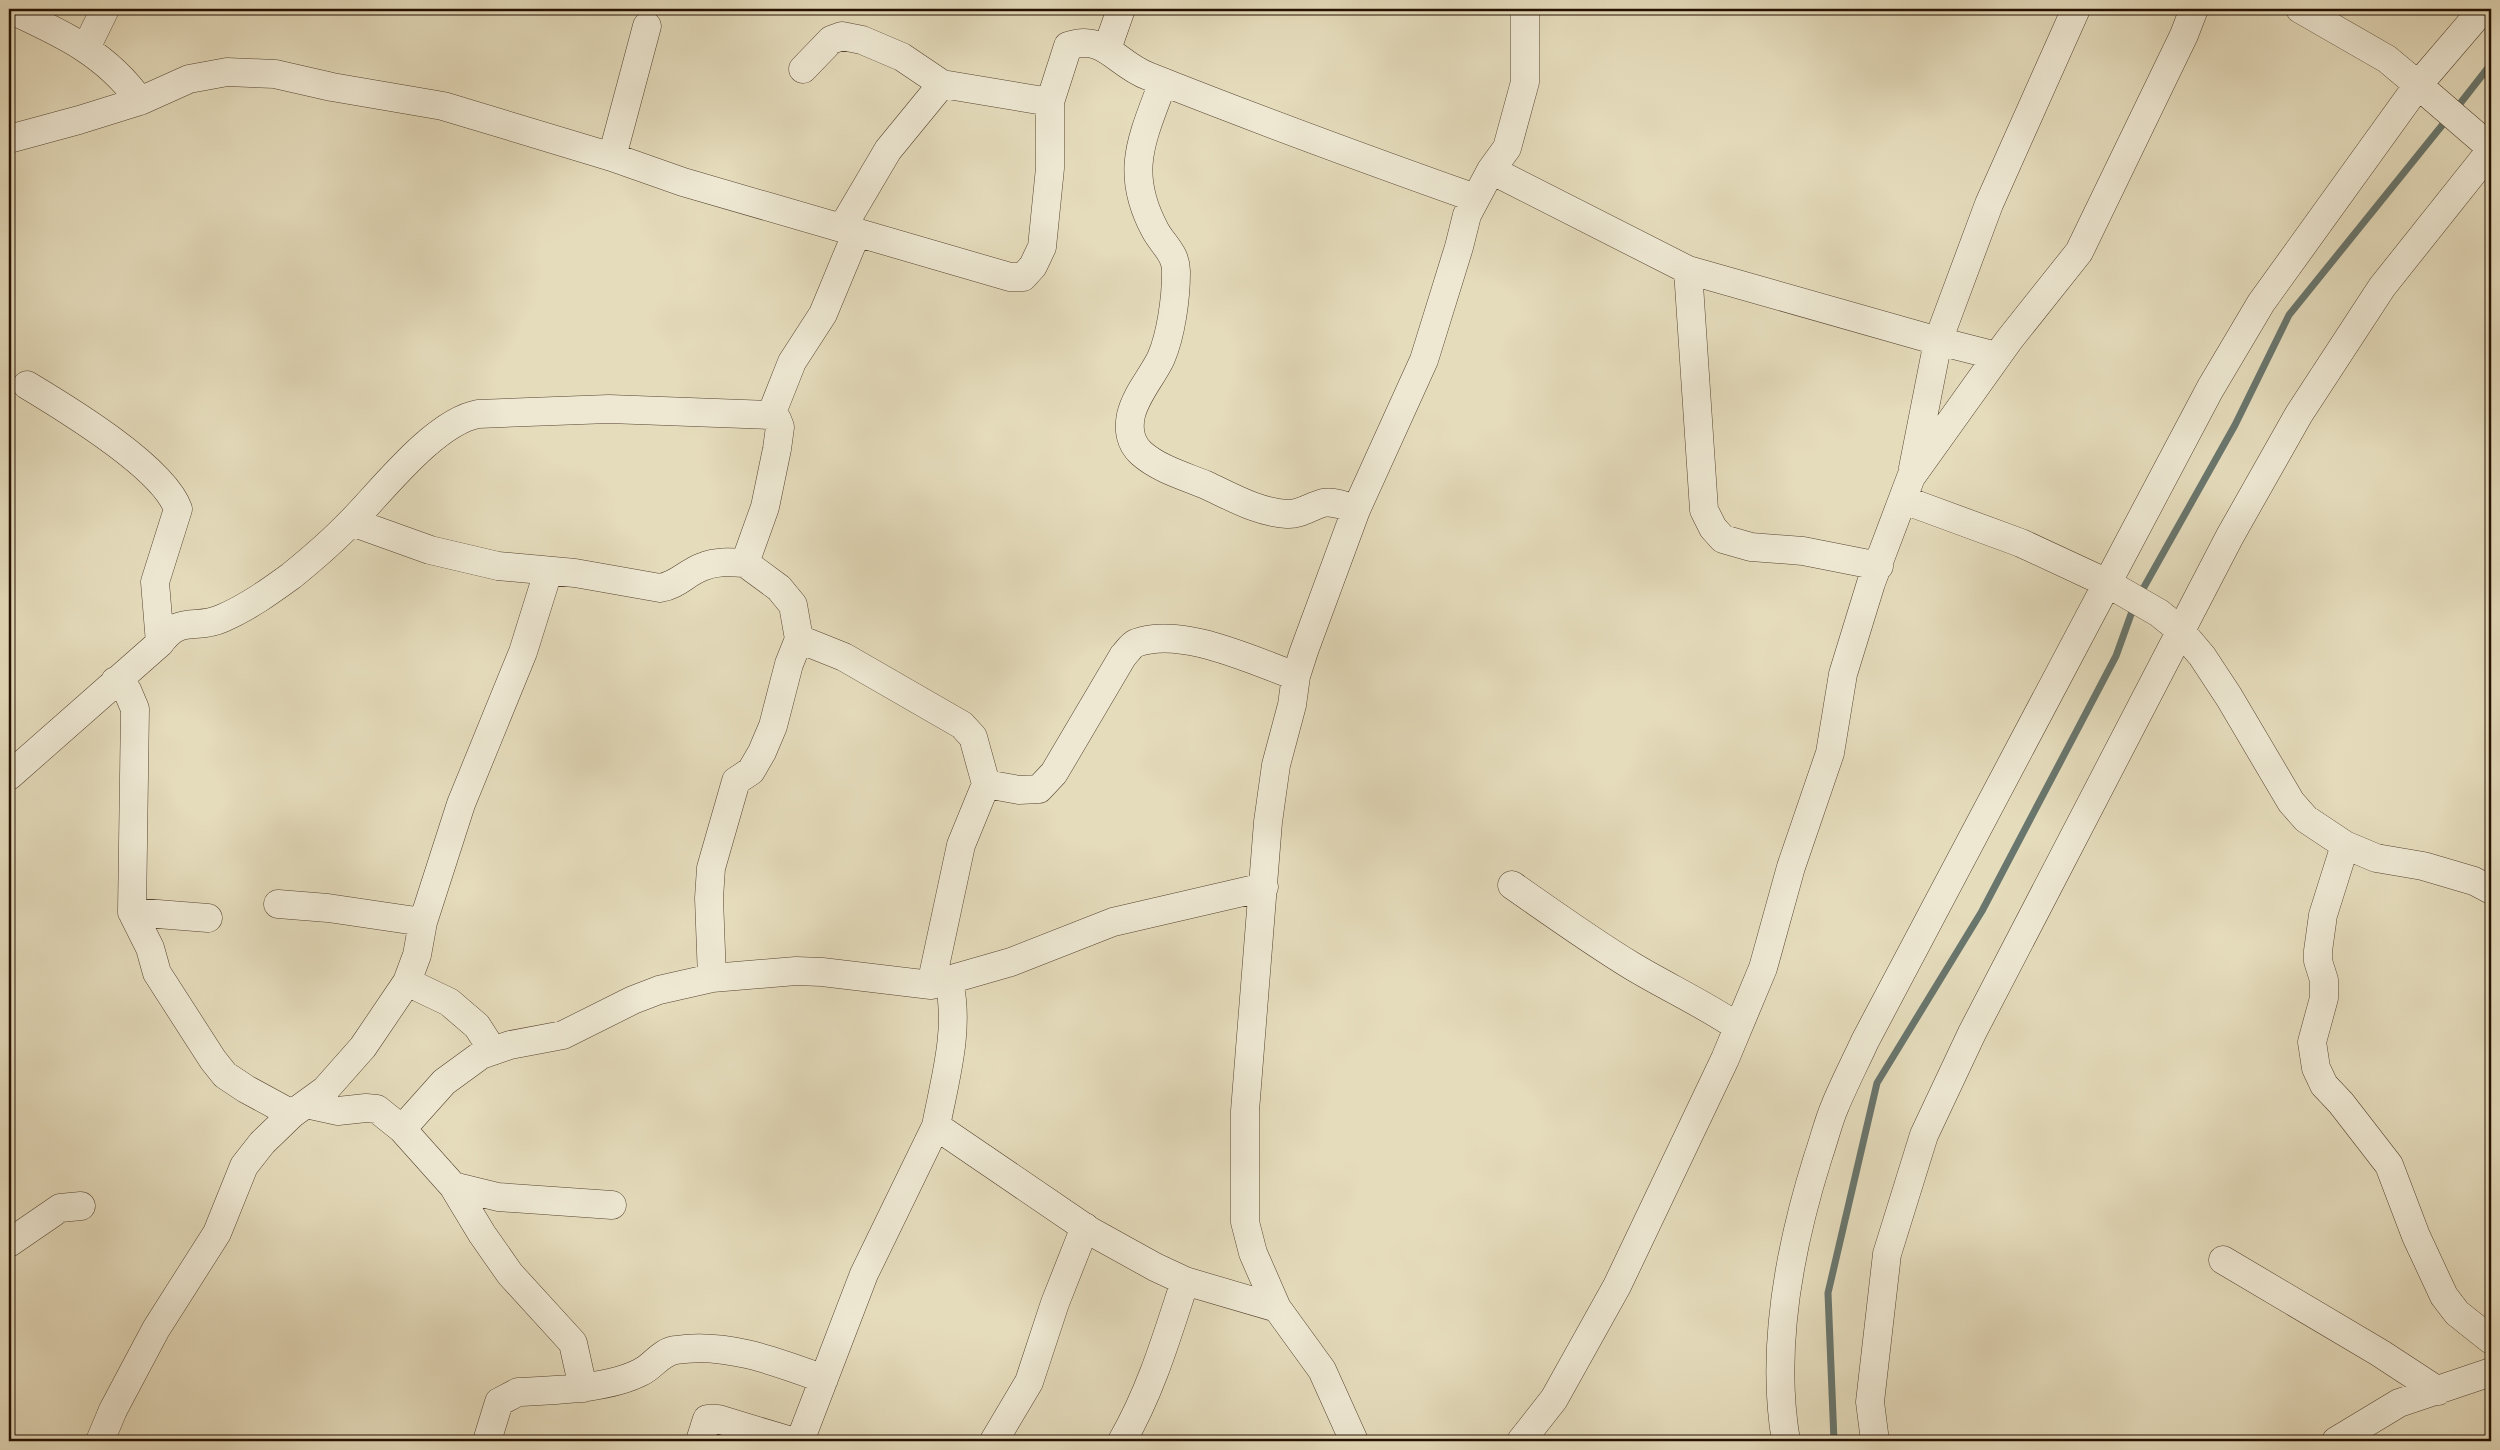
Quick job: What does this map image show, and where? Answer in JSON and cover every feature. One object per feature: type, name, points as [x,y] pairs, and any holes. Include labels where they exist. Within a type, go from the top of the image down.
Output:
[{"type":"street","points":[[9,9],[86,48],[115,70],[140,100]]},
{"type":"street","points":[[86,48],[105,9]]},
{"type":"street","points":[[1107,49],[1120,9]]},
{"type":"street","points":[[1354,1441],[1322,1370],[1277,1308],[1253,1253],[1245,1222],[1245,1111],[1268,822],[1276,765],[1292,705],[1296,676],[1356,510],[1424,360],[1460,247],[1467,215],[1491,170],[1507,148],[1525,82],[1524,9]]},
{"type":"street","points":[[1521,1441],[1554,1399],[1617,1286],[1738,1027],[1763,968],[1791,867],[1830,753],[1843,674],[1871,584],[1908,488],[1938,341],[1989,204],[2076,9]]},
{"type":"street","points":[[1908,488],[1997,356],[2078,252],[2180,44],[2194,9]]},
{"type":"street","points":[[1875,1441],[1870,1402],[1887,1254],[1924,1135],[1972,1033],[2180,630],[2230,536],[2299,414],[2382,287],[2486,144],[2387,59],[2300,9]]},
{"type":"street","points":[[1786,1441],[1781,1411],[1781,1359],[1787,1295],[1802,1210],[1834,1108],[1865,1041],[2210,390],[2261,303],[2424,91],[2482,9]]},
{"type":"street","points":[[612,157],[647,26]]},
{"type":"street","points":[[803,69],[831,40],[842,36],[862,40],[902,57],[942,84],[1050,102]]},
{"type":"street","points":[[9,138],[79,120],[140,100],[189,79],[227,72],[275,74],[332,87],[443,106],[612,157],[682,182],[1010,277],[1023,277],[1033,266],[1042,247],[1050,168],[1050,102],[1068,46],[1080,42],[1091,42],[1107,49],[1136,71],[1163,82],[1321,143],[1475,198]]},
{"type":"street","points":[[1163,82],[1141,144],[1137,178],[1141,202],[1156,232],[1169,247],[1177,272],[1168,340],[1160,360],[1141,390],[1131,414],[1129,429],[1131,438],[1141,453],[1171,471],[1256,508],[1288,514],[1302,512],[1324,503],[1341,504],[1356,510]]},
{"type":"street","points":[[771,416],[792,362],[823,314],[849,230],[888,150],[942,84]]},
{"type":"street","points":[[1491,170],[1688,270],[1997,356]]},
{"type":"street","points":[[1688,270],[1704,510],[1713,528],[1723,539],[1751,548],[1803,551],[1879,566]]},
{"type":"street","points":[[27,385],[81,417],[118,445],[166,488],[174,498],[178,509],[155,582],[160,643]]},
{"type":"street","points":[[9,776],[160,643],[169,631],[179,625],[201,625],[222,619],[258,599],[292,574],[352,522],[402,467],[453,422],[465,416],[609,409],[771,416],[776,419],[780,427],[778,449],[765,507],[745,563]]},
{"type":"street","points":[[1908,488],[2107,583],[2159,614],[2180,630],[2202,656],[2229,697],[2291,802],[2306,819],[2345,844],[2376,858],[2423,866],[2474,880],[2491,890]]},
{"type":"street","points":[[352,522],[430,550],[498,566],[575,573],[660,588],[673,586],[700,567],[717,562],[745,563],[779,588],[793,605],[800,640],[789,664],[773,726],[762,752],[751,771],[736,781],[721,830],[710,878],[712,978]]},
{"type":"street","points":[[100,1441],[113,1410],[156,1329],[217,1233],[244,1166],[262,1143],[299,1109],[325,1090],[363,1047],[407,982],[417,956],[423,922],[461,804],[523,652],[548,572]]},
{"type":"street","points":[[986,784],[1019,790],[1039,789],[1054,773],[1123,656],[1134,643],[1172,638],[1205,645],[1296,676]]},
{"type":"street","points":[[800,640],[844,656],[962,725],[973,737],[986,784],[961,844],[940,984],[954,1004],[952,1038],[936,1126],[864,1274],[800,1441]]},
{"type":"street","points":[[115,681],[128,690],[135,709],[132,912],[150,948],[157,973],[213,1060],[225,1075],[246,1089],[299,1109],[338,1111],[366,1108],[377,1109],[402,1129],[453,1186],[482,1234],[510,1274],[573,1343],[583,1388]]},
{"type":"street","points":[[2345,844],[2323,915],[2318,951],[2318,961],[2324,980],[2324,998],[2312,1042],[2316,1068],[2324,1085],[2341,1103],[2389,1165],[2416,1236],[2444,1296],[2457,1313],[2491,1340]]},
{"type":"street","points":[[1512,885],[1579,933],[1738,1027]]},
{"type":"street","points":[[402,1129],[444,1082],[475,1058],[493,1051],[563,1035],[633,1000],[685,983],[712,978],[796,971],[940,984],[1011,962],[1113,922],[1264,887]]},
{"type":"street","points":[[278,904],[328,908],[423,922]]},
{"type":"street","points":[[132,912],[208,918]]},
{"type":"street","points":[[407,982],[449,1002],[477,1026],[493,1051]]},
{"type":"street","points":[[936,1126],[1085,1227],[1185,1281],[1277,1308]]},
{"type":"street","points":[[453,1186],[498,1197],[612,1205]]},
{"type":"street","points":[[9,1242],[60,1208],[81,1206]]},
{"type":"street","points":[[994,1441],[1029,1382],[1054,1303],[1085,1227]]},
{"type":"street","points":[[2222,1260],[2380,1353],[2438,1391]]},
{"type":"street","points":[[1122,1441],[1141,1406],[1160,1357],[1185,1281]]},
{"type":"street","points":[[487,1441],[499,1402],[509,1395],[518,1392],[583,1388],[642,1372],[659,1356],[674,1350],[708,1349],[732,1352],[777,1362],[824,1379]]},
{"type":"street","points":[[2336,1441],[2400,1404],[2491,1372]]},
{"type":"street","points":[[700,1441],[707,1419],[718,1419],[791,1441]]},
{"type":"waterway","points":[[2455,110],[2491,64]]},
{"type":"waterway","points":[[2139,596],[2235,425],[2289,315],[2448,118]]},
{"type":"waterway","points":[[1834,1441],[1828,1293],[1877,1083],[1982,911],[2116,656],[2134,606]]}]
